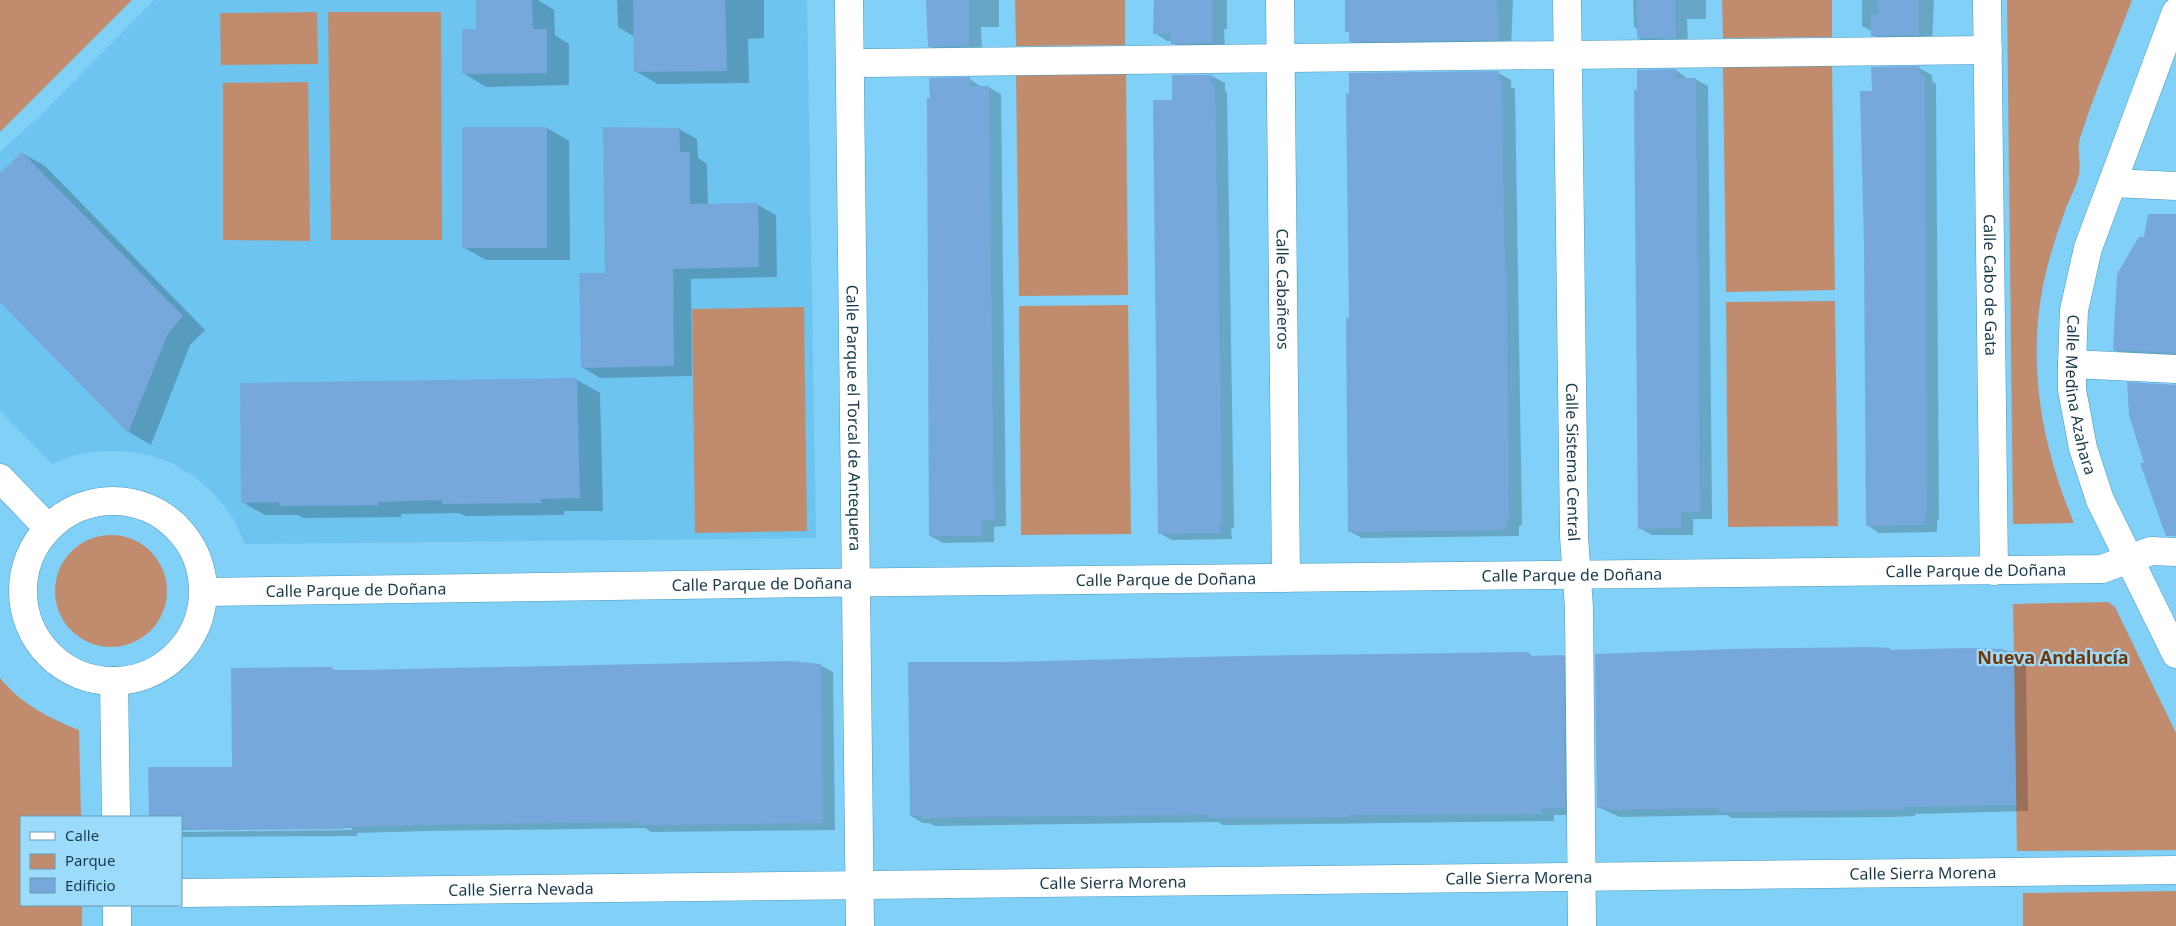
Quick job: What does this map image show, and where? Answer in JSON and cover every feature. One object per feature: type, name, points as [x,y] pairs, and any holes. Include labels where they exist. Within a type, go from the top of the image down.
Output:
[{"type":"street","name":"Calle Parque el Torcal de Antequera","points":[[849,0],[860,926]]},
{"type":"street","name":"Calle Cabañeros","points":[[1280,0],[1286,578]]},
{"type":"street","name":"Calle Sistema Central","points":[[1567,0],[1574,517],[1579,608],[1582,926]]},
{"type":"street","name":"Calle Cabo de Gata","points":[[1987,0],[1994,570]]},
{"type":"street","name":"Calle Medina Azahara","points":[[2176,12],[2088,248],[2074,310],[2072,364],[2072,390],[2083,448],[2100,500],[2176,654]]},
{"type":"street","points":[[867,63],[1988,50]]},
{"type":"street","points":[[2113,183],[2176,186]]},
{"type":"street","points":[[2072,364],[2176,368]]},
{"type":"street","points":[[0,478],[48,528]]},
{"type":"street","points":[[102,501],[133,503],[161,515],[184,535],[199,562],[204,592],[199,619],[186,644],[167,664],[142,676],[114,681],[88,678],[64,666],[44,649],[30,626],[23,601],[24,574],[33,550],[48,528],[73,510],[102,501]]},
{"type":"street","name":"Calle Parque de Doñana","points":[[204,592],[856,582],[2102,569],[2151,551],[2176,552]]},
{"type":"street","points":[[114,681],[116,816]]},
{"type":"street","name":"Calle Sierra Morena","points":[[860,885],[2176,870]]},
{"type":"street","name":"Calle Sierra Nevada","points":[[182,893],[860,885]]},
{"type":"street","points":[[116,906],[117,926]]},
{"type":"shaded area","points":[[154,0],[807,0],[816,538],[245,544],[233,518],[216,496],[196,478],[174,464],[149,455],[122,451],[99,451],[75,455],[52,464],[0,411],[0,152],[40,116]]},
{"type":"green space","points":[[0,0],[132,0],[0,132]]},
{"type":"green space","points":[[1015,0],[1125,0],[1125,45],[1016,46]]},
{"type":"green space","points":[[1722,0],[1832,0],[1832,37],[1723,38]]},
{"type":"green space","points":[[2007,0],[2132,0],[2080,138],[2079,175],[2053,247],[2040,301],[2037,333],[2037,366],[2040,398],[2052,461],[2074,523],[2013,524]]},
{"type":"green space","points":[[317,12],[318,64],[221,65],[220,13]]},
{"type":"green space","points":[[328,12],[441,12],[442,240],[331,240]]},
{"type":"green space","points":[[1832,65],[1835,290],[1726,292],[1723,66]]},
{"type":"green space","points":[[1126,74],[1128,295],[1019,296],[1016,75]]},
{"type":"green space","points":[[308,82],[310,241],[223,240],[223,83]]},
{"type":"green space","points":[[1835,301],[1838,526],[1728,527],[1726,302]]},
{"type":"green space","points":[[1128,305],[1131,534],[1021,535],[1019,306]]},
{"type":"green space","points":[[804,307],[807,531],[695,533],[692,309]]},
{"type":"green space","points":[[111,535],[122,536],[132,540],[150,552],[162,570],[166,580],[166,602],[162,612],[150,630],[132,642],[122,646],[111,647],[100,646],[90,642],[72,630],[60,612],[56,602],[55,591],[56,580],[60,570],[72,552],[90,540],[100,536]]},
{"type":"green space","points":[[2108,602],[2115,607],[2176,733],[2176,850],[2017,851],[2013,604]]},
{"type":"green space","points":[[0,678],[26,703],[79,730],[81,816],[20,816],[20,906],[82,906],[82,926],[0,926]]},
{"type":"green space","points":[[2176,891],[2176,926],[2023,926],[2023,893]]},
{"type":"building","points":[[476,0],[532,0],[533,29],[547,29],[547,73],[462,74],[462,29],[476,29]]},
{"type":"building","points":[[633,0],[725,0],[727,71],[634,72]]},
{"type":"building","points":[[926,0],[969,0],[969,46],[928,47]]},
{"type":"building","points":[[1154,0],[1212,0],[1212,43],[1171,44],[1171,34],[1153,34]]},
{"type":"building","points":[[1345,0],[1497,0],[1499,40],[1349,42],[1349,32],[1345,32]]},
{"type":"building","points":[[1637,0],[1675,0],[1676,38],[1637,38]]},
{"type":"building","points":[[1878,0],[1919,0],[1919,35],[1871,36],[1871,14],[1879,14]]},
{"type":"building","points":[[1919,66],[1919,75],[1924,75],[1925,103],[1927,513],[1925,513],[1925,525],[1866,526],[1864,245],[1860,91],[1872,91],[1871,67]]},
{"type":"building","points":[[1676,69],[1676,78],[1696,78],[1700,512],[1681,512],[1681,528],[1638,529],[1634,90],[1637,90],[1637,70]]},
{"type":"building","points":[[1499,71],[1499,80],[1502,80],[1507,305],[1509,519],[1506,519],[1507,530],[1348,532],[1346,318],[1349,318],[1346,93],[1349,94],[1349,73]]},
{"type":"building","points":[[1172,75],[1212,75],[1212,84],[1215,84],[1221,419],[1222,522],[1219,522],[1220,533],[1158,534],[1153,100],[1172,100]]},
{"type":"building","points":[[970,77],[970,86],[989,86],[994,520],[982,520],[982,536],[929,536],[927,98],[930,98],[929,78]]},
{"type":"building","points":[[462,127],[547,127],[547,248],[462,248]]},
{"type":"building","points":[[603,127],[679,128],[680,152],[690,152],[690,204],[758,203],[759,267],[673,269],[674,366],[581,368],[579,273],[605,273]]},
{"type":"building","points":[[22,152],[183,316],[168,333],[128,433],[0,302],[0,173]]},
{"type":"building","points":[[2148,214],[2176,214],[2176,353],[2113,350],[2117,274],[2139,237],[2144,237]]},
{"type":"building","points":[[577,378],[580,498],[541,499],[541,503],[442,504],[442,500],[378,502],[379,505],[279,506],[279,502],[241,503],[240,383]]},
{"type":"building","points":[[2127,382],[2176,385],[2176,536],[2166,536],[2140,463],[2144,463],[2129,415]]},
{"type":"building","points":[[1890,648],[1889,650],[1968,648],[2014,651],[2016,805],[1903,807],[1903,810],[1746,812],[1719,812],[1718,808],[1606,810],[1607,807],[1597,808],[1595,654],[1732,649]]},
{"type":"building","points":[[1529,652],[1529,656],[1564,655],[1565,808],[1542,808],[1542,814],[1350,815],[1350,817],[1276,818],[1209,818],[1209,815],[921,819],[921,816],[910,816],[908,662],[1004,662]]},
{"type":"building","points":[[790,661],[821,664],[823,823],[637,825],[637,822],[413,825],[345,827],[345,829],[188,830],[188,828],[182,828],[182,816],[149,816],[148,767],[232,767],[231,668],[332,667],[332,670]]},
{"type":"district","name":"Nueva Andalucía","points":[[2053,658]]}]
